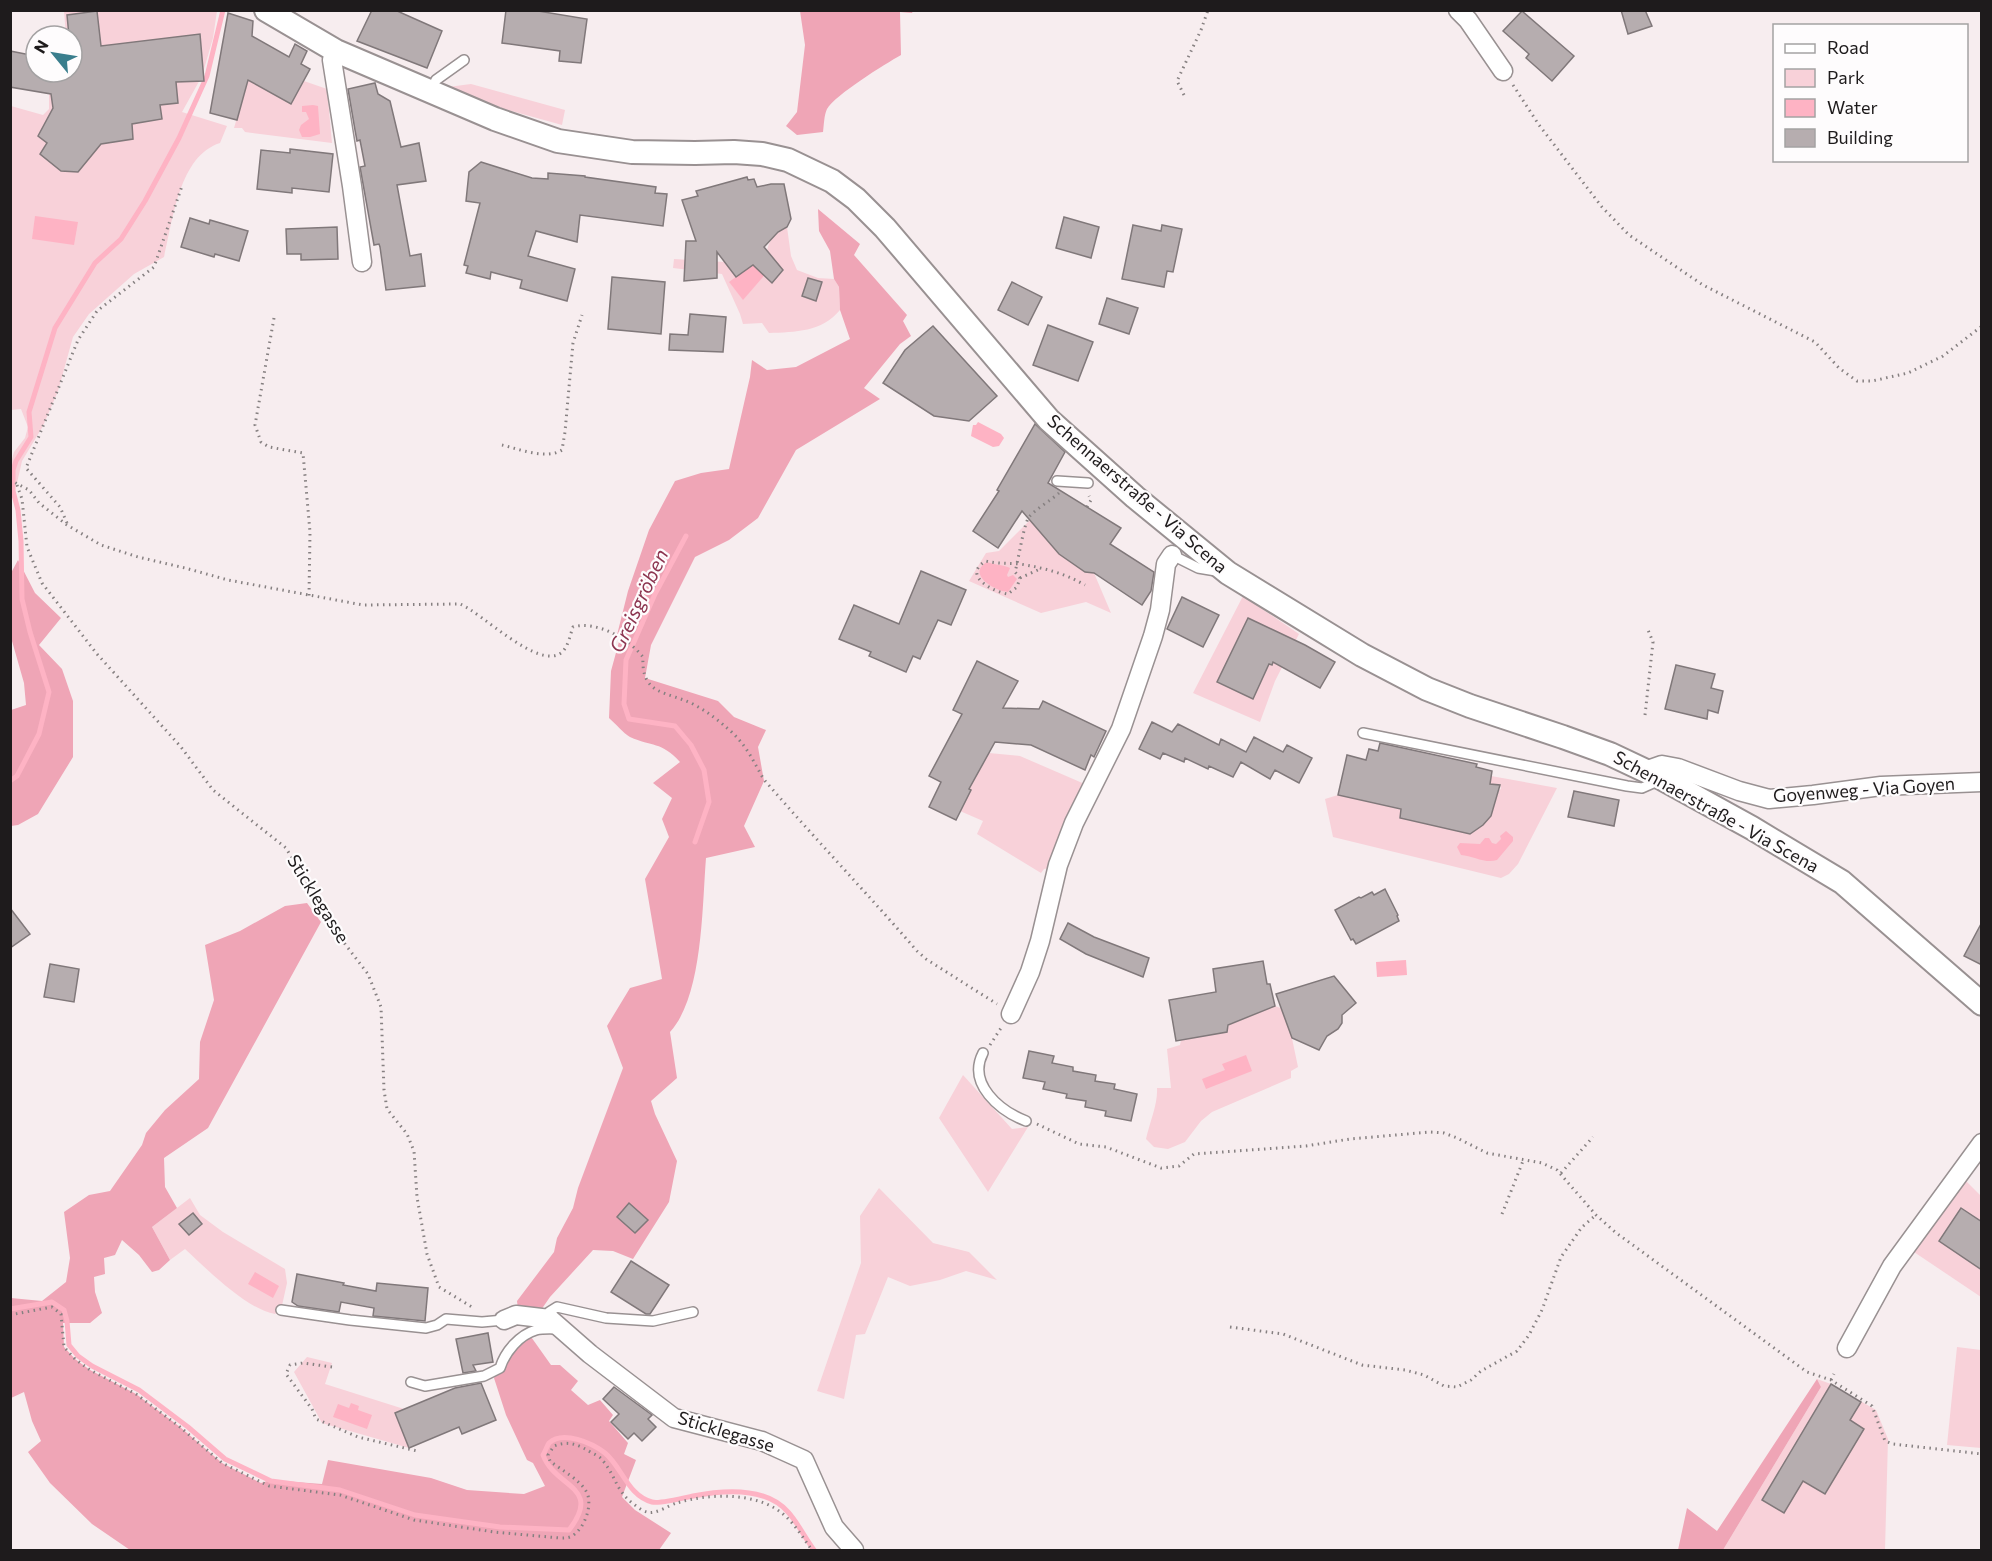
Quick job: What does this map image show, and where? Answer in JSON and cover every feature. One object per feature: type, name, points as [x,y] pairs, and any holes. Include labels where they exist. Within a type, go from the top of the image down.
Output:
[{"type":"street","name":"Schennaerstraße - Via Scena","points":[[266,10],[336,51],[495,119],[558,141],[632,152],[762,154],[788,160],[832,181],[856,199],[885,228],[1049,420],[1135,497],[1227,573],[1362,655],[1427,689],[1470,706],[1593,747],[1654,775],[1752,828],[1842,882],[1982,1004]]},
{"type":"street","points":[[1458,10],[1468,20],[1503,71]]},
{"type":"street","points":[[336,51],[332,60],[362,262]]},
{"type":"street","name":"Schennaerstraße - Via Scena","points":[[1011,1014],[1030,972],[1040,941],[1058,865],[1074,823],[1121,729],[1153,636],[1160,610],[1166,564],[1172,555]]},
{"type":"street","name":"Goyenweg - Via Goyen","points":[[1654,775],[1662,765],[1678,768],[1739,791],[1769,799],[1881,786],[1982,782]]},
{"type":"street","points":[[1847,1348],[1892,1266],[1982,1143]]},
{"type":"street","points":[[510,1317],[551,1322]]},
{"type":"street","name":"Sticklegasse","points":[[551,1322],[674,1418],[762,1441],[804,1460],[834,1527],[854,1551]]},
{"type":"lane","points":[[430,92],[436,81],[464,60]]},
{"type":"lane","points":[[1057,481],[1088,483]]},
{"type":"lane","points":[[1172,555],[1198,568],[1227,573]]},
{"type":"lane","points":[[1363,734],[1627,786],[1642,788],[1654,775]]},
{"type":"lane","points":[[983,1053],[978,1073],[982,1085],[997,1104],[1015,1117],[1026,1121]]},
{"type":"lane","points":[[411,1382],[425,1386],[484,1376],[500,1368],[504,1356],[514,1345],[551,1322],[549,1312],[557,1307],[606,1318],[653,1321],[693,1312]]},
{"type":"lane","points":[[281,1310],[426,1328],[446,1319],[482,1322],[510,1317]]},
{"type":"path","points":[[1184,95],[1177,81],[1208,10]]},
{"type":"path","points":[[1503,71],[1539,125],[1602,207],[1629,235],[1703,285],[1815,342],[1839,368],[1857,381],[1872,381],[1908,374],[1943,356],[1982,326]]},
{"type":"path","points":[[68,525],[60,507],[26,468],[78,340],[97,311],[154,267],[182,186]]},
{"type":"path","points":[[502,445],[545,454],[555,454],[562,450],[566,432],[573,344],[582,315]]},
{"type":"path","points":[[274,318],[255,425],[261,442],[269,447],[303,453],[310,532],[309,596]]},
{"type":"path","points":[[10,480],[29,490],[39,503],[68,525],[102,545],[138,557],[228,580],[363,605],[460,604],[471,608],[520,646],[538,653],[552,655],[560,654],[565,649],[573,627],[581,625],[617,634],[643,657],[642,668],[650,686],[659,692],[692,704],[730,730],[745,746],[764,780],[917,951],[1011,1014],[983,1053]]},
{"type":"path","name":"Sticklegasse","points":[[17,483],[22,499],[27,547],[42,584],[97,654],[181,747],[213,790],[286,848],[332,927],[368,974],[381,1007],[384,1090],[387,1109],[407,1134],[414,1151],[417,1197],[428,1254],[439,1287],[476,1309]]},
{"type":"path","points":[[1020,578],[1015,572],[1028,518],[1062,492]]},
{"type":"path","points":[[1041,568],[1020,578],[1017,587],[1008,594],[1002,594],[983,584],[978,579],[977,572],[981,564],[986,561],[1017,564],[1041,568],[1068,576],[1085,585]]},
{"type":"path","points":[[1645,715],[1653,642],[1647,630]]},
{"type":"path","points":[[1026,1121],[1044,1126],[1079,1144],[1106,1147],[1161,1168],[1179,1166],[1194,1154],[1306,1146],[1421,1132],[1444,1133],[1487,1153],[1542,1163],[1561,1173],[1596,1215],[1624,1239],[1808,1372],[1831,1380],[1872,1406],[1885,1441],[1893,1444],[1982,1454]]},
{"type":"path","points":[[1561,1173],[1593,1137]]},
{"type":"path","points":[[1502,1214],[1523,1161]]},
{"type":"path","points":[[1230,1327],[1283,1334],[1362,1365],[1406,1370],[1424,1375],[1444,1386],[1457,1387],[1471,1380],[1480,1371],[1517,1351],[1529,1335],[1542,1310],[1561,1257],[1582,1227],[1596,1215]]},
{"type":"path","points":[[10,1315],[52,1307],[61,1314],[64,1347],[75,1359],[90,1370],[136,1394],[222,1463],[269,1486],[340,1495],[414,1520],[494,1532],[570,1537],[585,1519],[588,1493],[550,1461],[549,1455],[554,1446],[571,1443],[603,1459],[618,1489],[631,1502],[647,1512],[701,1498],[756,1498],[785,1515],[812,1551]]},
{"type":"path","points":[[333,1367],[290,1365],[286,1374],[312,1409],[316,1419],[358,1437],[417,1451]]},
{"type":"path","points":[[1831,1380],[1834,1374]]},
{"type":"green space","points":[[64,11],[217,11],[213,38],[202,76],[182,112],[227,126],[220,143],[206,150],[195,161],[187,175],[175,208],[164,257],[134,274],[89,314],[73,337],[58,391],[43,426],[22,461],[17,483],[11,480],[11,463],[14,452],[25,438],[28,427],[21,409],[11,410],[11,106],[43,115],[49,109],[49,84],[84,84],[84,24],[65,24]]},
{"type":"green space","points":[[248,80],[291,104],[304,81],[327,89],[332,143],[245,132],[242,128],[234,128]]},
{"type":"green space","points":[[471,84],[565,110],[562,125],[504,109],[448,87]]},
{"type":"green space","points":[[787,227],[791,256],[797,270],[818,278],[834,279],[839,287],[840,310],[825,323],[816,327],[769,333],[762,323],[743,324],[722,274],[673,268],[674,259],[725,262],[736,277],[730,283],[743,299],[764,276],[772,283],[783,271],[767,251],[774,237]]},
{"type":"green space","points":[[1030,520],[1085,572],[1094,573],[1111,613],[1086,602],[1041,613],[969,581],[986,553],[999,551]]},
{"type":"green space","points":[[1243,596],[1299,634],[1275,681],[1260,722],[1193,693]]},
{"type":"green space","points":[[989,753],[1020,756],[1087,785],[1058,840],[1049,868],[1044,869],[1041,873],[977,834],[983,821],[960,811]]},
{"type":"green space","points":[[1491,776],[1557,788],[1518,864],[1509,874],[1501,878],[1333,837],[1325,799],[1338,795],[1401,809],[1400,818],[1470,834],[1480,827],[1481,816],[1491,816],[1501,789],[1500,785],[1489,784]]},
{"type":"green space","points":[[1275,1006],[1286,1010],[1298,1067],[1291,1071],[1291,1078],[1212,1112],[1201,1121],[1185,1142],[1168,1149],[1154,1147],[1146,1139],[1155,1106],[1157,1088],[1171,1088],[1167,1049],[1180,1045],[1181,1040],[1227,1032],[1229,1025]]},
{"type":"green space","points":[[963,1075],[1012,1129],[1028,1127],[988,1192],[939,1118]]},
{"type":"green space","points":[[1965,1180],[1981,1196],[1981,1297],[1914,1252]]},
{"type":"green space","points":[[879,1188],[933,1243],[969,1252],[997,1280],[966,1271],[940,1280],[910,1286],[888,1277],[865,1334],[856,1335],[844,1399],[817,1391],[861,1263],[860,1216]]},
{"type":"green space","points":[[190,1198],[200,1215],[223,1232],[285,1269],[287,1283],[281,1310],[275,1314],[252,1305],[227,1287],[185,1249],[170,1260],[152,1227]]},
{"type":"green space","points":[[1957,1347],[1981,1350],[1981,1448],[1947,1445]]},
{"type":"green space","points":[[307,1357],[332,1363],[325,1384],[404,1409],[395,1413],[409,1448],[322,1423],[294,1372]]},
{"type":"green space","points":[[1817,1379],[1831,1384],[1876,1410],[1888,1439],[1885,1550],[1723,1550],[1821,1387]]},
{"type":"shaded area","points":[[800,11],[913,11],[912,13],[900,12],[901,55],[861,80],[832,103],[826,111],[823,132],[797,135],[786,126],[797,112],[805,45]]},
{"type":"shaded area","points":[[818,209],[860,244],[854,255],[907,315],[903,321],[911,336],[900,344],[864,388],[880,399],[796,450],[758,518],[729,540],[695,557],[651,645],[645,678],[718,701],[734,717],[766,730],[758,747],[764,781],[744,826],[755,847],[706,858],[702,925],[695,974],[681,1016],[670,1032],[677,1078],[651,1101],[677,1161],[669,1202],[633,1259],[613,1251],[593,1250],[541,1310],[518,1309],[517,1301],[554,1252],[557,1238],[573,1208],[578,1188],[623,1068],[607,1026],[630,988],[662,979],[645,879],[669,837],[662,819],[672,798],[653,783],[680,762],[662,747],[630,737],[609,718],[611,671],[620,638],[617,635],[628,591],[649,530],[675,481],[701,473],[729,469],[752,360],[767,370],[796,367],[850,339],[840,310],[839,287],[834,279],[830,251],[819,231]]},
{"type":"shaded area","points":[[18,560],[35,593],[61,618],[39,645],[62,669],[73,701],[73,757],[38,814],[18,825],[11,826],[11,710],[26,705],[24,683],[10,634],[11,573]]},
{"type":"shaded area","points":[[307,903],[321,922],[208,1128],[164,1158],[165,1187],[177,1208],[152,1227],[170,1260],[159,1270],[152,1272],[139,1255],[122,1240],[115,1255],[104,1258],[105,1274],[94,1277],[95,1292],[102,1313],[90,1323],[63,1323],[64,1347],[90,1370],[136,1394],[222,1463],[261,1483],[270,1480],[322,1484],[328,1460],[431,1478],[467,1490],[524,1494],[545,1486],[533,1463],[527,1460],[506,1415],[494,1378],[504,1356],[529,1334],[551,1365],[560,1365],[578,1381],[571,1390],[588,1405],[600,1400],[613,1415],[609,1421],[628,1443],[624,1454],[636,1460],[622,1497],[635,1510],[671,1533],[659,1550],[130,1550],[92,1524],[50,1483],[28,1452],[41,1441],[32,1421],[24,1392],[11,1398],[11,1298],[42,1301],[66,1282],[70,1258],[64,1212],[89,1195],[110,1191],[142,1145],[146,1133],[165,1110],[199,1079],[200,1042],[214,1000],[205,945],[240,931],[285,906]]},
{"type":"shaded area","points":[[1817,1379],[1821,1387],[1723,1550],[1678,1550],[1687,1508],[1717,1531]]},
{"type":"water","points":[[302,106],[318,106],[320,134],[302,137],[299,130],[301,125],[309,119],[306,112],[302,112]]},
{"type":"water","points":[[35,216],[78,222],[74,245],[32,239]]},
{"type":"water","points":[[760,259],[770,269],[743,300],[729,282]]},
{"type":"water","points":[[978,422],[1001,434],[1004,438],[999,446],[993,447],[971,436],[973,425]]},
{"type":"water","points":[[987,562],[1010,568],[1008,577],[1013,575],[1017,579],[1008,592],[996,589],[981,577],[981,567]]},
{"type":"water","points":[[1506,831],[1513,837],[1513,841],[1497,860],[1461,855],[1457,847],[1460,843],[1480,844],[1485,838],[1489,838],[1492,843],[1496,844]]},
{"type":"water","points":[[1406,960],[1407,975],[1377,977],[1376,962]]},
{"type":"water","points":[[1246,1055],[1252,1071],[1206,1089],[1202,1079],[1225,1070],[1222,1064]]},
{"type":"water","points":[[255,1272],[279,1286],[273,1298],[248,1284]]},
{"type":"water","points":[[351,1403],[359,1406],[358,1410],[372,1415],[367,1429],[333,1417],[338,1404],[349,1408]]},
{"type":"building","points":[[372,10],[395,10],[442,31],[427,68],[357,41]]},
{"type":"building","points":[[506,10],[532,10],[587,19],[581,63],[559,61],[560,51],[502,43]]},
{"type":"building","points":[[1621,10],[1645,10],[1652,26],[1628,34]]},
{"type":"building","points":[[97,11],[101,46],[200,34],[204,81],[176,82],[178,103],[160,105],[162,119],[132,124],[133,139],[101,144],[78,172],[61,171],[40,154],[47,143],[38,136],[53,108],[51,94],[10,87],[10,51],[24,54],[24,84],[84,84],[84,24],[68,24],[67,15]]},
{"type":"building","points":[[1522,11],[1574,56],[1552,81],[1526,58],[1529,54],[1503,31]]},
{"type":"building","points":[[228,13],[253,21],[252,36],[289,57],[295,44],[307,51],[301,64],[310,69],[291,104],[248,80],[237,120],[210,113]]},
{"type":"building","points":[[375,83],[378,94],[390,101],[401,147],[419,143],[426,181],[397,185],[410,256],[421,254],[425,286],[386,290],[380,247],[379,244],[374,245],[360,167],[365,166],[360,140],[357,141],[348,89]]},
{"type":"building","points":[[290,149],[333,154],[329,192],[292,188],[292,193],[257,189],[261,150],[290,153]]},
{"type":"building","points":[[481,162],[532,178],[548,179],[548,173],[656,187],[655,193],[667,194],[663,226],[580,215],[577,242],[536,231],[528,256],[575,269],[567,301],[520,288],[522,280],[491,272],[490,279],[466,273],[468,266],[464,265],[480,203],[466,201],[469,172]]},
{"type":"building","points":[[747,177],[748,180],[754,179],[757,187],[784,184],[791,219],[787,227],[778,232],[764,247],[783,270],[772,283],[753,265],[736,277],[717,252],[717,278],[684,281],[686,241],[696,241],[682,200],[698,196],[696,191]]},
{"type":"building","points":[[1064,217],[1099,227],[1091,258],[1056,248]]},
{"type":"building","points":[[190,218],[209,224],[210,220],[248,231],[239,261],[215,254],[214,257],[181,247]]},
{"type":"building","points":[[1133,225],[1161,231],[1162,225],[1182,229],[1173,272],[1167,271],[1164,287],[1122,279]]},
{"type":"building","points":[[337,227],[338,259],[301,260],[301,254],[287,254],[286,229]]},
{"type":"building","points":[[612,277],[665,282],[661,334],[608,329]]},
{"type":"building","points":[[808,278],[822,282],[816,301],[802,296]]},
{"type":"building","points":[[1012,282],[1042,297],[1028,325],[998,310]]},
{"type":"building","points":[[1107,298],[1138,308],[1129,334],[1099,324]]},
{"type":"building","points":[[690,314],[726,317],[723,352],[669,350],[670,334],[688,335]]},
{"type":"building","points":[[1048,325],[1093,342],[1078,381],[1033,365]]},
{"type":"building","points":[[933,326],[997,396],[969,421],[934,416],[883,383],[905,350]]},
{"type":"building","points":[[1035,424],[1065,452],[1048,483],[1121,528],[1110,544],[1154,572],[1151,591],[1142,605],[1094,573],[1085,572],[1059,554],[1022,511],[998,548],[973,531],[999,491],[997,490]]},
{"type":"building","points":[[921,571],[966,590],[951,625],[938,620],[920,659],[913,656],[906,672],[869,656],[871,652],[839,639],[854,605],[899,624]]},
{"type":"building","points":[[1182,597],[1219,615],[1203,647],[1167,629]]},
{"type":"building","points":[[1248,618],[1335,662],[1320,688],[1273,662],[1272,665],[1269,664],[1253,699],[1217,682]]},
{"type":"building","points":[[977,661],[1018,681],[1003,708],[1039,709],[1043,701],[1106,731],[1094,757],[1091,755],[1085,770],[1031,745],[995,742],[969,789],[971,790],[956,820],[929,807],[941,782],[929,776],[962,714],[953,710]]},
{"type":"building","points":[[1676,665],[1715,674],[1711,688],[1723,691],[1718,713],[1708,710],[1707,719],[1665,709]]},
{"type":"building","points":[[1152,722],[1172,732],[1178,724],[1219,745],[1221,739],[1246,752],[1254,737],[1283,752],[1287,745],[1312,758],[1299,783],[1275,770],[1270,779],[1241,762],[1233,777],[1185,758],[1184,762],[1163,753],[1160,759],[1139,749]]},
{"type":"building","points":[[1380,743],[1477,764],[1476,767],[1492,771],[1490,784],[1500,785],[1491,816],[1470,834],[1400,818],[1401,809],[1338,795],[1347,755],[1366,760],[1369,749],[1378,751]]},
{"type":"building","points":[[1574,791],[1619,800],[1614,826],[1568,817]]},
{"type":"building","points":[[1385,889],[1399,921],[1356,944],[1353,939],[1351,940],[1335,910],[1359,897],[1372,892],[1374,895]]},
{"type":"building","points":[[10,908],[30,934],[10,948]]},
{"type":"building","points":[[1982,922],[1982,965],[1964,956]]},
{"type":"building","points":[[1068,923],[1094,937],[1149,958],[1143,977],[1086,954],[1060,939]]},
{"type":"building","points":[[1263,961],[1267,984],[1270,984],[1275,1006],[1228,1025],[1227,1032],[1176,1041],[1169,1000],[1216,992],[1213,969]]},
{"type":"building","points":[[50,964],[79,969],[74,1002],[44,997]]},
{"type":"building","points":[[1334,976],[1356,1003],[1342,1015],[1342,1023],[1338,1029],[1327,1036],[1319,1050],[1292,1038],[1276,994]]},
{"type":"building","points":[[1029,1051],[1054,1056],[1052,1063],[1073,1067],[1073,1071],[1096,1075],[1095,1081],[1115,1084],[1114,1089],[1137,1094],[1131,1121],[1105,1116],[1106,1111],[1085,1107],[1086,1101],[1066,1098],[1067,1094],[1043,1089],[1045,1082],[1023,1078]]},
{"type":"building","points":[[629,1203],[648,1220],[635,1233],[617,1217]]},
{"type":"building","points":[[1961,1208],[1982,1222],[1982,1270],[1939,1241]]},
{"type":"building","points":[[193,1213],[202,1224],[189,1235],[179,1224]]},
{"type":"building","points":[[631,1261],[669,1285],[650,1314],[646,1314],[611,1292]]},
{"type":"building","points":[[297,1274],[376,1291],[377,1283],[428,1288],[425,1321],[373,1316],[374,1308],[341,1302],[339,1312],[298,1306],[292,1302]]},
{"type":"building","points":[[488,1333],[493,1362],[473,1365],[476,1371],[463,1373],[456,1339]]},
{"type":"building","points":[[481,1383],[496,1420],[462,1434],[459,1427],[409,1448],[395,1413],[455,1388]]},
{"type":"building","points":[[1831,1384],[1861,1402],[1850,1420],[1864,1429],[1825,1494],[1803,1481],[1784,1513],[1762,1500]]},
{"type":"building","points":[[614,1387],[652,1415],[648,1419],[656,1427],[642,1441],[634,1433],[628,1439],[611,1422],[619,1414],[603,1399]]},
{"type":"waterway","points":[[10,781],[17,776],[39,734],[49,692],[22,599],[21,541],[18,510],[13,491],[13,470],[31,437],[29,412],[55,328],[95,263],[121,239],[145,201],[179,138],[207,76],[223,10]]},
{"type":"waterway","name":"Greisgröben","points":[[686,536],[655,594],[626,660],[624,704],[629,719],[675,726],[691,745],[704,770],[709,802],[695,842]]},
{"type":"waterway","points":[[10,1309],[52,1302],[64,1310],[69,1345],[78,1356],[92,1366],[139,1390],[188,1427],[225,1459],[271,1481],[340,1490],[415,1515],[500,1527],[569,1530],[578,1515],[581,1504],[579,1496],[549,1466],[543,1455],[549,1443],[555,1439],[577,1439],[605,1453],[631,1488],[644,1499],[652,1502],[730,1492],[756,1494],[768,1498],[788,1512],[814,1550]]}]
